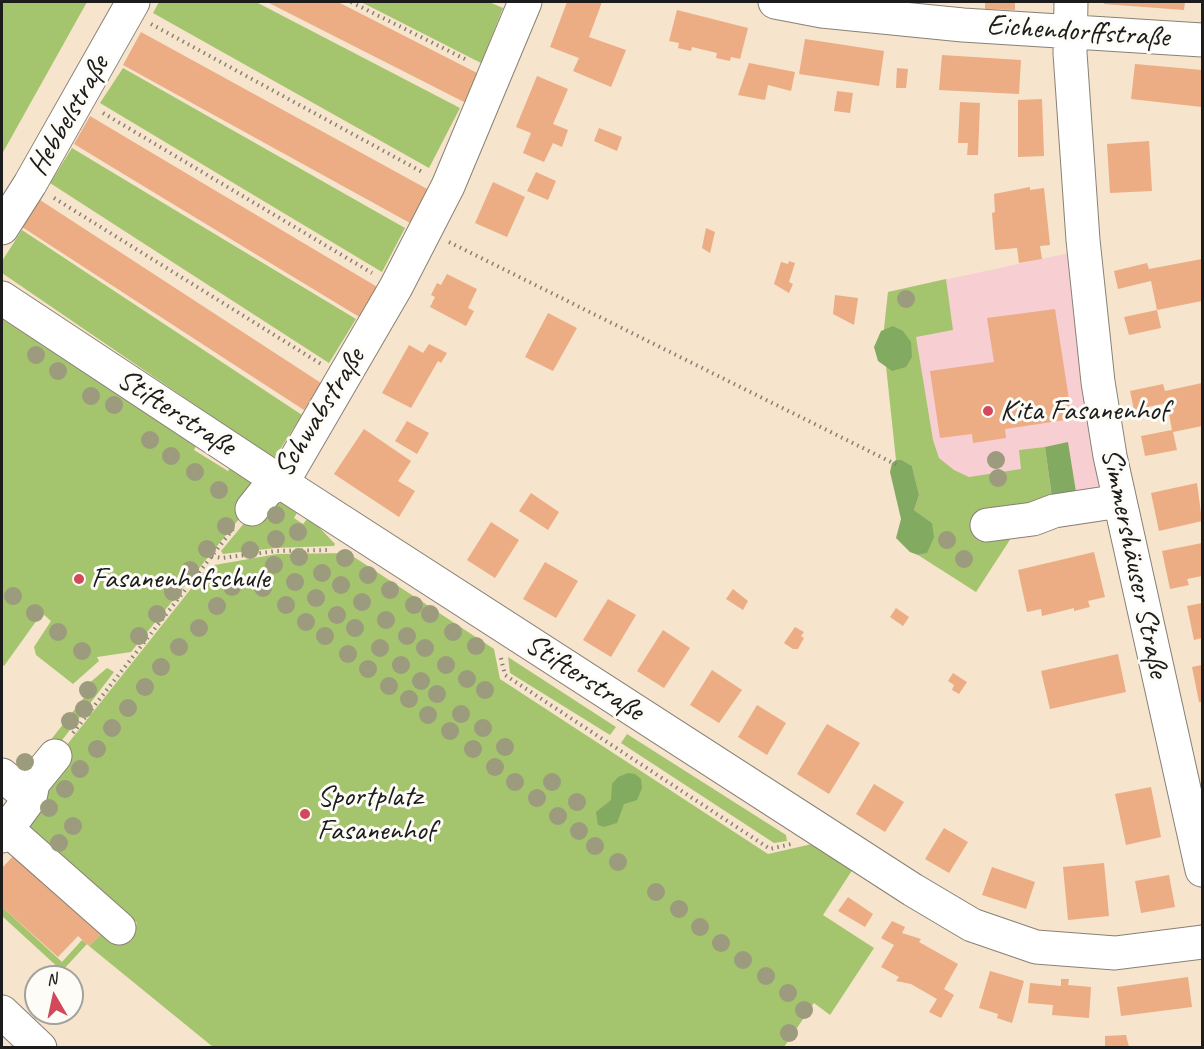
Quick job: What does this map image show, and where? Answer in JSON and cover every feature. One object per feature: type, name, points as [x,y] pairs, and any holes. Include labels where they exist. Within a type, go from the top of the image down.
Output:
[{"type":"street","name":"Schwabstraße","points":[[252,509],[268,489],[282,483],[396,287],[448,186],[525,2]]},
{"type":"street","name":"Eichendorffstraße","points":[[775,2],[822,11],[1070,17],[1203,40]]},
{"type":"street","name":"Hebbelstraße","points":[[2,228],[30,184],[130,6]]},
{"type":"street","name":"Simmershäuser Straße","points":[[1070,17],[1083,240],[1096,361],[1110,456],[1203,870]]},
{"type":"street","name":"Stifterstraße","points":[[2,298],[282,483],[913,890],[972,925],[1036,947],[1115,953],[1203,942]]},
{"type":"street","points":[[987,525],[1033,519],[1054,511],[1120,501]]},
{"type":"street","points":[[55,756],[33,783],[30,798],[4,833],[119,928]]},
{"type":"street","points":[[2,775],[30,798]]},
{"type":"street","points":[[2,1012],[40,1047]]},
{"type":"path","points":[[351,2],[496,75]]},
{"type":"path","points":[[130,6],[448,186]]},
{"type":"path","points":[[79,99],[396,287]]},
{"type":"path","points":[[30,184],[344,378]]},
{"type":"path","points":[[426,230],[897,465]]},
{"type":"path","points":[[55,756],[212,556],[252,509]]},
{"type":"path","points":[[212,556],[222,558],[276,551],[339,550]]},
{"type":"path","points":[[499,648],[505,675],[770,849],[801,842]]},
{"type":"shaded area","name":"Kita Fasanenhof","points":[[1069,253],[1082,383],[1105,521],[1013,535],[976,592],[909,548],[883,338],[888,292]]},
{"type":"green space","points":[[2,2],[87,2],[2,154]]},
{"type":"green space","points":[[159,2],[256,2],[460,108],[429,168],[153,13]]},
{"type":"green space","points":[[361,2],[489,2],[503,8],[481,63]]},
{"type":"green space","points":[[123,68],[405,228],[382,272],[100,103]]},
{"type":"green space","points":[[72,148],[356,319],[329,363],[50,183]]},
{"type":"green space","points":[[22,230],[302,415],[274,459],[2,273],[2,261]]},
{"type":"green space","points":[[946,279],[953,330],[916,337],[933,440],[939,458],[954,470],[969,477],[1021,469],[1019,450],[1045,447],[1056,529],[1013,535],[976,592],[918,555],[927,553],[932,523],[914,510],[919,495],[912,466],[902,460],[896,460],[883,338],[888,292]]},
{"type":"green space","name":"Fasanenhofschule","points":[[2,319],[196,446],[194,450],[228,471],[231,467],[251,480],[253,487],[248,508],[131,652],[97,657],[99,661],[73,684],[36,655],[34,647],[51,621],[42,613],[4,666],[2,664]]},
{"type":"green space","points":[[893,326],[903,331],[911,342],[912,357],[906,367],[892,371],[878,361],[874,347],[881,331]]},
{"type":"green space","points":[[1068,442],[1076,492],[1053,505],[1045,447]]},
{"type":"green space","points":[[902,460],[912,466],[919,495],[914,510],[932,523],[934,537],[927,553],[918,555],[910,552],[896,538],[901,519],[890,472],[892,463]]},
{"type":"green space","points":[[276,499],[297,513],[294,518],[303,524],[307,519],[318,526],[335,544],[334,546],[276,548],[223,554],[221,551],[250,516]]},
{"type":"green space","name":"Sportplatz Fasanenhof","points":[[348,553],[494,649],[500,679],[768,854],[812,844],[853,869],[823,915],[874,948],[830,1015],[814,1003],[784,1047],[213,1047],[89,946],[103,932],[122,943],[137,923],[25,830],[46,803],[35,785],[209,566],[277,554]]},
{"type":"green space","points":[[508,657],[616,727],[610,735],[510,673]]},
{"type":"green space","points":[[107,668],[114,672],[31,781],[24,774],[86,695],[80,691]]},
{"type":"green space","points":[[627,734],[786,835],[787,841],[774,843],[621,743]]},
{"type":"green space","points":[[628,773],[635,774],[641,779],[642,788],[637,800],[624,804],[617,823],[604,827],[598,825],[596,812],[611,800],[612,784],[618,777]]},
{"type":"green space","points":[[2,907],[62,962],[82,940],[87,944],[68,965],[55,965],[2,916]]},
{"type":"building","points":[[267,2],[338,2],[481,75],[466,103]]},
{"type":"building","points":[[567,2],[602,2],[589,37],[626,50],[611,87],[573,71],[579,58],[550,47]]},
{"type":"building","points":[[985,2],[1015,2],[1015,10],[985,9]]},
{"type":"building","points":[[1104,2],[1185,2],[1184,10],[1104,4]]},
{"type":"building","points":[[677,10],[748,28],[740,59],[731,57],[730,61],[716,58],[717,53],[692,47],[691,51],[678,48],[679,43],[669,41]]},
{"type":"building","points":[[141,32],[429,190],[410,223],[123,65]]},
{"type":"building","points":[[805,39],[884,51],[879,86],[799,74]]},
{"type":"building","points":[[942,55],[1021,60],[1019,94],[939,90]]},
{"type":"building","points":[[749,63],[795,72],[791,91],[768,85],[765,100],[738,95]]},
{"type":"building","points":[[1135,64],[1202,70],[1202,107],[1131,99]]},
{"type":"building","points":[[897,68],[908,69],[906,88],[896,88]]},
{"type":"building","points":[[537,76],[568,89],[553,124],[568,130],[562,147],[553,143],[544,162],[523,153],[531,133],[516,127]]},
{"type":"building","points":[[837,91],[853,93],[850,113],[834,111]]},
{"type":"building","points":[[1042,99],[1044,156],[1018,157],[1018,100]]},
{"type":"building","points":[[960,102],[980,103],[978,155],[967,155],[968,143],[958,143]]},
{"type":"building","points":[[90,116],[379,288],[361,318],[74,144]]},
{"type":"building","points":[[599,128],[622,137],[617,151],[594,141]]},
{"type":"building","points":[[1149,141],[1152,191],[1110,193],[1107,144]]},
{"type":"building","points":[[536,172],[556,181],[548,200],[527,191]]},
{"type":"building","points":[[493,182],[525,197],[507,237],[475,223]]},
{"type":"building","points":[[1030,187],[1030,190],[1044,188],[1050,245],[1040,246],[1042,259],[1019,263],[1017,248],[995,250],[992,213],[995,212],[994,194]]},
{"type":"building","points":[[37,198],[321,383],[304,410],[19,225]]},
{"type":"building","points":[[706,228],[715,232],[710,253],[702,248]]},
{"type":"building","points":[[1202,259],[1202,301],[1157,310],[1151,281],[1118,289],[1114,271],[1147,263],[1149,269]]},
{"type":"building","points":[[789,261],[795,263],[789,282],[793,284],[789,293],[774,284],[781,262],[788,264]]},
{"type":"building","points":[[447,274],[477,289],[468,308],[474,311],[466,326],[430,307],[435,297],[431,295],[437,283],[441,285]]},
{"type":"building","points":[[835,295],[858,298],[854,325],[833,314]]},
{"type":"building","points":[[1055,309],[1072,419],[1005,429],[1006,438],[973,443],[972,434],[940,438],[930,371],[994,362],[987,318]]},
{"type":"building","points":[[1157,310],[1161,328],[1129,335],[1124,317]]},
{"type":"building","points":[[548,313],[577,328],[553,371],[525,357]]},
{"type":"building","points":[[429,344],[447,353],[441,363],[438,361],[411,408],[382,393],[409,345],[423,353]]},
{"type":"building","points":[[1202,383],[1202,426],[1173,432],[1177,450],[1145,456],[1141,436],[1172,430],[1167,403],[1134,410],[1130,391],[1163,384],[1165,391]]},
{"type":"building","points":[[407,421],[429,433],[417,454],[395,441]]},
{"type":"building","points":[[364,429],[411,461],[398,481],[415,491],[399,517],[334,474]]},
{"type":"building","points":[[1197,483],[1202,521],[1159,531],[1151,493]]},
{"type":"building","points":[[531,493],[559,512],[548,530],[519,511]]},
{"type":"building","points":[[491,522],[519,540],[495,578],[467,560]]},
{"type":"building","points":[[1202,543],[1202,576],[1187,579],[1189,585],[1170,589],[1162,551]]},
{"type":"building","points":[[1094,552],[1105,597],[1088,601],[1090,607],[1074,611],[1074,608],[1042,616],[1041,609],[1027,612],[1018,570]]},
{"type":"building","points":[[545,562],[578,581],[556,618],[523,599]]},
{"type":"building","points":[[733,589],[748,601],[743,610],[726,599]]},
{"type":"building","points":[[608,599],[636,615],[611,657],[583,640]]},
{"type":"building","points":[[1202,603],[1202,638],[1194,640],[1187,606]]},
{"type":"building","points":[[896,608],[909,617],[903,626],[890,617]]},
{"type":"building","points":[[795,627],[804,632],[801,636],[804,638],[798,649],[793,649],[784,643]]},
{"type":"building","points":[[663,630],[690,648],[664,688],[637,671]]},
{"type":"building","points":[[1118,654],[1126,692],[1050,709],[1041,671]]},
{"type":"building","points":[[1202,665],[1202,702],[1199,702],[1192,667]]},
{"type":"building","points":[[712,670],[742,690],[719,723],[690,705]]},
{"type":"building","points":[[953,673],[967,682],[959,694],[952,690],[954,685],[948,681]]},
{"type":"building","points":[[757,705],[786,723],[767,755],[738,737]]},
{"type":"building","points":[[827,724],[860,743],[829,794],[797,774]]},
{"type":"building","points":[[874,784],[904,802],[885,832],[856,814]]},
{"type":"building","points":[[1151,787],[1161,837],[1126,845],[1115,794]]},
{"type":"building","points":[[944,828],[968,842],[949,873],[925,859]]},
{"type":"building","points":[[16,853],[103,932],[89,946],[78,936],[58,957],[2,907],[2,868]]},
{"type":"building","points":[[1104,863],[1109,916],[1068,920],[1063,867]]},
{"type":"building","points":[[992,867],[1035,882],[1026,909],[982,895]]},
{"type":"building","points":[[1169,875],[1175,907],[1141,913],[1135,881]]},
{"type":"building","points":[[848,897],[873,914],[865,927],[838,911]]},
{"type":"building","points":[[892,921],[905,927],[902,933],[921,939],[919,942],[958,964],[944,989],[954,995],[941,1018],[929,1012],[937,999],[911,984],[896,981],[899,977],[881,967],[894,945],[881,938]]},
{"type":"building","points":[[990,971],[1024,981],[1012,1023],[997,1018],[998,1014],[979,1008]]},
{"type":"building","points":[[1188,977],[1192,1007],[1121,1016],[1117,987]]},
{"type":"building","points":[[1061,979],[1069,979],[1068,985],[1091,987],[1089,1018],[1052,1015],[1053,1005],[1028,1003],[1030,983],[1061,986]]},
{"type":"building","points":[[1126,1035],[1129,1047],[1105,1047],[1105,1036]]},
{"type":"place","name":"Kita Fasanenhof","points":[[988,411]]},
{"type":"place","name":"Fasanenhofschule","points":[[79,579]]},
{"type":"place","name":"Sportplatz Fasanenhof","points":[[305,814]]}]
